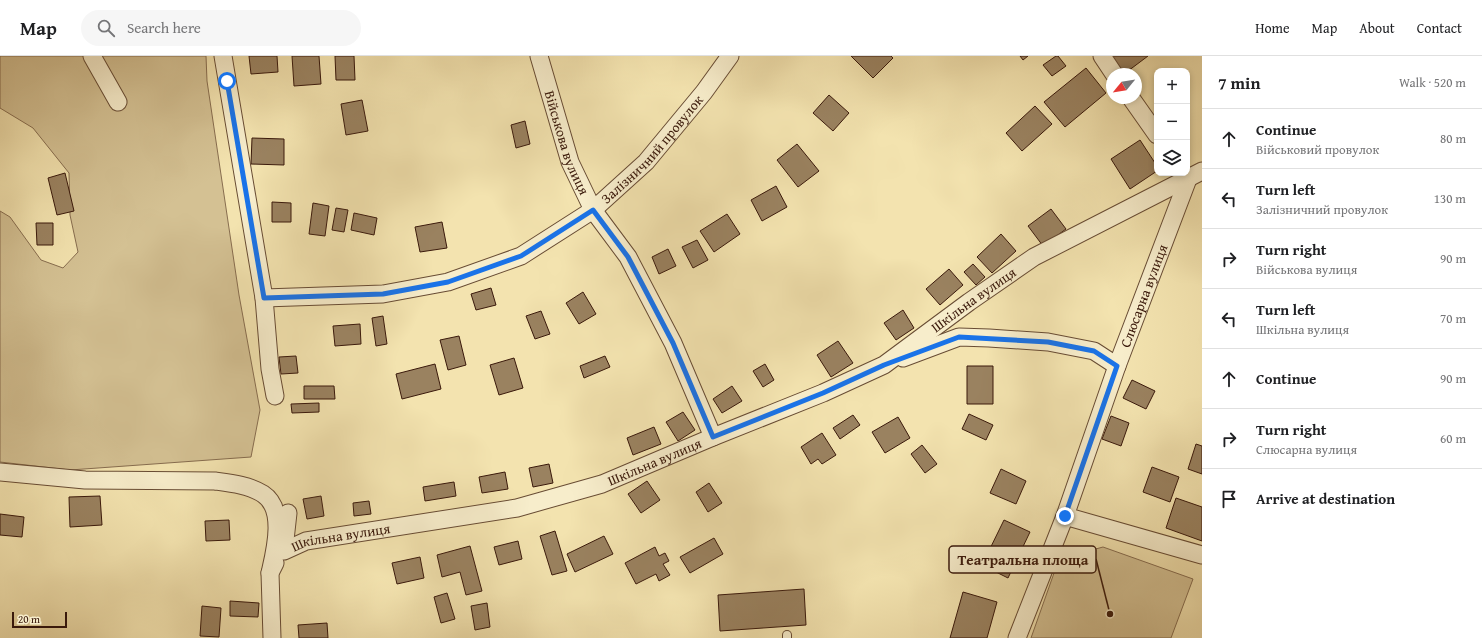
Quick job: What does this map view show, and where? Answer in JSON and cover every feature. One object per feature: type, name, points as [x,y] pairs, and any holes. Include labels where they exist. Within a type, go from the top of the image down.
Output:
[{"type":"street","points":[[92,56],[118,102]]},
{"type":"street","points":[[223,56],[264,298],[270,369],[275,396]]},
{"type":"street","name":"Військова вулиця","points":[[539,56],[570,162],[593,210],[628,257],[673,343],[713,437]]},
{"type":"street","name":"Залізничний провулок","points":[[264,298],[383,294],[448,282],[521,256],[593,210],[646,162],[704,92],[730,56]]},
{"type":"street","points":[[1102,56],[1110,68]]},
{"type":"street","points":[[1135,104],[1154,131]]},
{"type":"street","name":"Шкільна вулиця","points":[[284,552],[306,541],[517,508],[602,484],[823,393],[884,365],[969,302],[1034,257],[1191,175]]},
{"type":"street","name":"Слюсарна вулиця","points":[[1017,638],[1065,516],[1117,366],[1191,175]]},
{"type":"street","points":[[884,365],[959,337],[1048,342],[1094,351],[1117,366]]},
{"type":"street","points":[[0,472],[85,480],[215,481],[235,484],[263,494],[271,502],[276,516],[277,533],[270,573],[272,638]]},
{"type":"street","points":[[270,573],[278,558],[284,552],[288,513]]},
{"type":"street","points":[[1065,516],[1202,555]]},
{"type":"shaded area","points":[[0,56],[206,56],[207,81],[239,295],[260,410],[251,457],[70,470],[0,462],[0,211],[10,217],[41,260],[63,268],[78,252],[70,215],[69,173],[33,128],[0,108]]},
{"type":"shaded area","points":[[1103,547],[1193,579],[1171,638],[1031,638],[1059,559]]},
{"type":"building","points":[[249,56],[277,56],[278,72],[251,74]]},
{"type":"building","points":[[292,56],[319,56],[321,84],[294,86]]},
{"type":"building","points":[[335,56],[354,56],[355,80],[336,80]]},
{"type":"building","points":[[851,56],[891,56],[893,58],[873,78]]},
{"type":"building","points":[[1020,56],[1028,56],[1023,60]]},
{"type":"building","points":[[1058,56],[1066,66],[1052,76],[1043,65]]},
{"type":"building","points":[[1110,56],[1148,56],[1132,68],[1119,68]]},
{"type":"building","points":[[1086,68],[1106,93],[1065,127],[1044,102]]},
{"type":"building","points":[[829,95],[849,113],[833,131],[813,113]]},
{"type":"building","points":[[362,100],[368,131],[346,135],[341,104]]},
{"type":"building","points":[[1035,106],[1052,124],[1022,151],[1006,133]]},
{"type":"building","points":[[525,121],[530,144],[516,148],[511,125]]},
{"type":"building","points":[[252,138],[284,139],[284,165],[251,164]]},
{"type":"building","points":[[1140,140],[1154,161],[1154,173],[1130,189],[1111,159]]},
{"type":"building","points":[[797,144],[819,171],[798,187],[777,160]]},
{"type":"building","points":[[65,173],[74,211],[57,215],[48,178]]},
{"type":"building","points":[[776,186],[787,207],[762,221],[751,200]]},
{"type":"building","points":[[272,202],[291,203],[291,222],[272,222]]},
{"type":"building","points":[[313,203],[329,206],[325,236],[309,234]]},
{"type":"building","points":[[336,208],[348,210],[344,232],[332,230]]},
{"type":"building","points":[[1051,209],[1066,229],[1043,246],[1028,226]]},
{"type":"building","points":[[354,213],[377,218],[374,235],[351,230]]},
{"type":"building","points":[[727,214],[740,234],[714,252],[700,231]]},
{"type":"building","points":[[442,222],[447,248],[420,252],[415,227]]},
{"type":"building","points":[[36,223],[53,223],[53,245],[37,245]]},
{"type":"building","points":[[1001,234],[1016,251],[992,273],[977,257]]},
{"type":"building","points":[[697,240],[708,260],[693,268],[682,247]]},
{"type":"building","points":[[668,249],[676,266],[659,274],[652,257]]},
{"type":"building","points":[[973,264],[985,277],[976,285],[964,272]]},
{"type":"building","points":[[949,269],[963,285],[940,305],[926,289]]},
{"type":"building","points":[[491,288],[496,305],[476,310],[471,294]]},
{"type":"building","points":[[583,292],[596,314],[579,324],[566,303]]},
{"type":"building","points":[[903,310],[914,328],[896,340],[884,323]]},
{"type":"building","points":[[541,311],[550,334],[535,339],[526,316]]},
{"type":"building","points":[[383,316],[387,344],[376,346],[372,318]]},
{"type":"building","points":[[360,324],[361,344],[335,346],[333,326]]},
{"type":"building","points":[[459,336],[466,365],[448,370],[440,340]]},
{"type":"building","points":[[838,341],[853,363],[831,377],[817,355]]},
{"type":"building","points":[[296,356],[298,373],[281,374],[279,357]]},
{"type":"building","points":[[605,356],[610,367],[584,378],[580,366]]},
{"type":"building","points":[[514,358],[523,388],[499,395],[490,365]]},
{"type":"building","points":[[435,364],[441,389],[402,399],[396,374]]},
{"type":"building","points":[[765,364],[774,380],[763,387],[753,371]]},
{"type":"building","points":[[967,366],[993,366],[993,404],[967,404]]},
{"type":"building","points":[[1132,380],[1155,391],[1146,409],[1123,398]]},
{"type":"building","points":[[304,386],[334,386],[335,399],[304,399]]},
{"type":"building","points":[[732,386],[742,401],[722,413],[713,399]]},
{"type":"building","points":[[319,403],[319,412],[292,413],[291,404]]},
{"type":"building","points":[[683,412],[695,430],[678,441],[666,422]]},
{"type":"building","points":[[969,414],[993,425],[986,440],[962,429]]},
{"type":"building","points":[[853,415],[860,425],[840,439],[833,428]]},
{"type":"building","points":[[1111,416],[1129,423],[1121,446],[1102,439]]},
{"type":"building","points":[[898,417],[910,438],[885,453],[872,432]]},
{"type":"building","points":[[654,427],[661,444],[633,455],[627,438]]},
{"type":"building","points":[[822,433],[836,455],[822,464],[818,459],[811,464],[801,447]]},
{"type":"building","points":[[1196,444],[1202,446],[1202,474],[1188,469]]},
{"type":"building","points":[[922,445],[937,464],[925,473],[911,454]]},
{"type":"building","points":[[549,464],[553,483],[533,487],[529,468]]},
{"type":"building","points":[[1152,467],[1179,477],[1170,502],[1143,492]]},
{"type":"building","points":[[1001,469],[1026,481],[1016,504],[990,493]]},
{"type":"building","points":[[505,472],[508,489],[482,493],[479,477]]},
{"type":"building","points":[[647,481],[660,500],[641,513],[628,494]]},
{"type":"building","points":[[454,482],[456,496],[425,501],[423,487]]},
{"type":"building","points":[[709,483],[722,503],[708,512],[696,492]]},
{"type":"building","points":[[100,496],[102,525],[70,527],[69,497]]},
{"type":"building","points":[[321,496],[324,516],[307,519],[303,499]]},
{"type":"building","points":[[1176,498],[1202,507],[1202,541],[1166,528]]},
{"type":"building","points":[[369,501],[371,514],[354,516],[353,503]]},
{"type":"building","points":[[0,514],[24,517],[22,537],[0,535]]},
{"type":"building","points":[[229,520],[230,540],[206,541],[205,521]]},
{"type":"building","points":[[1004,520],[1030,532],[1008,578],[982,565]]},
{"type":"building","points":[[555,531],[567,571],[552,575],[540,536]]},
{"type":"building","points":[[604,536],[613,554],[575,572],[567,554]]},
{"type":"building","points":[[714,538],[723,554],[690,573],[680,557]]},
{"type":"building","points":[[518,541],[522,559],[499,565],[494,547]]},
{"type":"building","points":[[470,546],[482,591],[466,595],[460,572],[442,577],[437,555]]},
{"type":"building","points":[[655,547],[659,556],[665,553],[669,561],[663,564],[670,575],[659,581],[656,574],[636,584],[625,563]]},
{"type":"building","points":[[420,557],[424,578],[397,584],[392,563]]},
{"type":"building","points":[[804,589],[806,625],[720,631],[718,595]]},
{"type":"building","points":[[963,592],[997,602],[987,638],[950,638]]},
{"type":"building","points":[[447,593],[455,619],[441,623],[434,597]]},
{"type":"building","points":[[230,601],[259,603],[258,617],[230,616]]},
{"type":"building","points":[[487,603],[490,627],[475,630],[471,606]]},
{"type":"building","points":[[202,606],[221,608],[219,637],[200,636]]},
{"type":"building","points":[[327,623],[328,638],[299,638],[298,625]]},
{"type":"place","name":"Театральна площа","points":[[1110,614]]},
{"type":"route","points":[[227,81],[264,298],[383,294],[448,282],[521,256],[593,210],[628,257],[673,343],[713,437],[823,393],[884,365],[959,337],[1048,342],[1094,351],[1117,366],[1065,516]]}]
